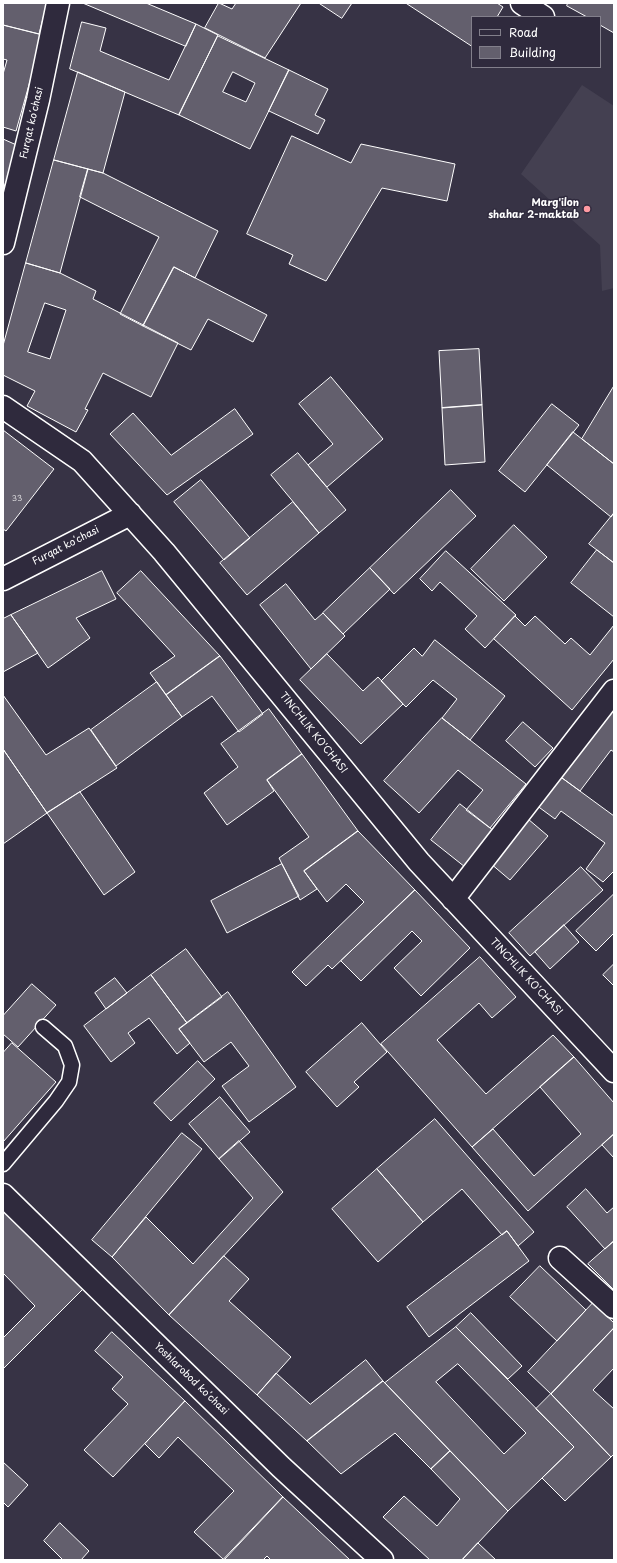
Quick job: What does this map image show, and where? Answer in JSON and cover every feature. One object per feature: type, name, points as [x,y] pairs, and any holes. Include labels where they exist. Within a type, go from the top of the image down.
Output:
[{"type":"street","name":"Furqat koʻchasi","points":[[3,243],[38,100],[58,3]]},
{"type":"street","points":[[522,3],[542,16]]},
{"type":"street","name":"TINCHLIK KO'CHASI","points":[[3,407],[82,461],[164,552],[419,862],[614,1071]]},
{"type":"street","name":"Furqat koʻchasi","points":[[3,579],[130,514]]},
{"type":"street","points":[[453,899],[614,691]]},
{"type":"street","name":"Yoshlarobod koʻchasi","points":[[3,1195],[281,1467],[382,1560]]},
{"type":"street","points":[[560,1258],[614,1308]]},
{"type":"lane","points":[[3,1164],[56,1101],[69,1082],[72,1065],[65,1046],[43,1027]]},
{"type":"shaded area","name":"Marg'ilon shahar 2-maktab","points":[[582,85],[614,106],[614,288],[602,291],[600,245],[521,174]]},
{"type":"building","points":[[3,3],[47,3],[39,34],[3,25]]},
{"type":"building","points":[[83,3],[146,3],[196,24],[186,46]]},
{"type":"building","points":[[219,3],[232,9],[236,3],[301,3],[265,58],[205,28]]},
{"type":"building","points":[[319,3],[352,3],[342,18]]},
{"type":"building","points":[[406,3],[497,3],[503,7],[498,16],[471,16],[471,45]]},
{"type":"building","points":[[568,3],[614,3],[614,33],[601,26],[601,16],[585,16],[567,6]]},
{"type":"building","points":[[82,22],[106,28],[100,51],[169,80],[196,24],[218,35],[179,115],[70,69]]},
{"type":"building","points":[[3,25],[43,35],[16,131],[3,127],[3,74],[7,60],[3,59]]},
{"type":"building","points":[[218,36],[289,70],[250,149],[179,115]],"holes":[[[233,72],[255,83],[246,102],[223,92]]]},
{"type":"building","points":[[289,70],[328,89],[315,115],[325,120],[318,134],[269,111]]},
{"type":"building","points":[[78,72],[125,92],[103,173],[54,160]]},
{"type":"building","points":[[292,136],[351,163],[361,144],[455,164],[447,201],[382,188],[326,281],[289,264],[293,255],[247,234]]},
{"type":"building","points":[[3,139],[21,147],[3,189]]},
{"type":"building","points":[[54,160],[88,169],[60,273],[26,263]]},
{"type":"building","points":[[88,169],[103,173],[218,231],[195,278],[174,267],[143,326],[120,314],[159,237],[80,197]]},
{"type":"building","points":[[26,263],[60,273],[96,291],[93,299],[178,343],[151,397],[103,373],[85,409],[88,410],[76,432],[27,406],[35,391],[3,375],[3,346]],"holes":[[[45,303],[66,310],[50,359],[28,352]]]},
{"type":"building","points":[[174,267],[267,315],[253,342],[208,319],[191,350],[143,326]]},
{"type":"building","points":[[479,349],[482,405],[442,408],[439,351]]},
{"type":"building","points":[[331,377],[383,439],[327,487],[308,465],[333,444],[299,404]]},
{"type":"building","points":[[614,386],[614,464],[582,439]]},
{"type":"building","points":[[552,404],[579,425],[525,492],[499,471]]},
{"type":"building","points":[[482,405],[485,462],[445,465],[442,408]]},
{"type":"building","points":[[235,409],[253,434],[167,495],[110,434],[133,413],[171,455]]},
{"type":"building","points":[[3,430],[54,469],[6,531],[3,529]]},
{"type":"building","points":[[573,432],[614,464],[614,513],[611,517],[547,465]]},
{"type":"building","points":[[298,453],[346,510],[319,533],[271,475]]},
{"type":"building","points":[[201,480],[250,538],[224,560],[174,502]]},
{"type":"building","points":[[451,490],[476,516],[394,594],[370,568]]},
{"type":"building","points":[[293,502],[319,533],[247,595],[220,563]]},
{"type":"building","points":[[614,513],[614,563],[589,544]]},
{"type":"building","points":[[514,525],[547,557],[504,601],[471,569]]},
{"type":"building","points":[[597,550],[614,563],[614,617],[571,583]]},
{"type":"building","points":[[446,551],[516,615],[485,648],[465,629],[477,616],[440,582],[432,591],[420,579]]},
{"type":"building","points":[[370,568],[390,589],[343,634],[323,613]]},
{"type":"building","points":[[102,571],[116,599],[76,618],[90,638],[48,668],[11,615]]},
{"type":"building","points":[[141,571],[220,656],[166,695],[150,673],[175,656],[117,593]]},
{"type":"building","points":[[286,584],[315,620],[323,613],[345,636],[311,669],[260,605]]},
{"type":"building","points":[[11,615],[38,653],[3,672],[3,619]]},
{"type":"building","points":[[515,616],[525,626],[535,616],[565,644],[571,638],[590,655],[614,625],[614,659],[572,710],[494,639]]},
{"type":"building","points":[[435,640],[505,696],[470,740],[442,718],[457,699],[433,680],[406,707],[381,681],[414,648],[422,656]]},
{"type":"building","points":[[327,654],[363,691],[378,677],[403,704],[361,744],[300,680]]},
{"type":"building","points":[[220,656],[263,714],[239,732],[212,696],[182,717],[166,695]]},
{"type":"building","points":[[157,682],[182,717],[116,766],[91,730]]},
{"type":"building","points":[[3,695],[46,755],[89,728],[117,768],[47,813],[3,749]]},
{"type":"building","points":[[608,708],[614,712],[614,752],[611,750],[580,791],[558,775]]},
{"type":"building","points":[[269,709],[302,754],[267,780],[274,791],[227,825],[204,793],[238,767],[221,744]]},
{"type":"building","points":[[442,718],[526,784],[490,828],[466,810],[483,790],[458,770],[419,813],[384,781]]},
{"type":"building","points":[[523,722],[553,748],[535,767],[506,741]]},
{"type":"building","points":[[3,749],[47,813],[3,844]]},
{"type":"building","points":[[302,754],[358,831],[304,871],[317,889],[300,900],[279,858],[309,837],[267,780]]},
{"type":"building","points":[[558,775],[614,816],[614,871],[603,882],[586,869],[605,843],[561,811],[555,819],[536,805]]},
{"type":"building","points":[[80,792],[135,872],[104,895],[47,813]]},
{"type":"building","points":[[460,804],[494,831],[465,867],[431,840]]},
{"type":"building","points":[[528,819],[548,836],[510,880],[490,863]]},
{"type":"building","points":[[358,831],[415,890],[332,969],[328,965],[306,986],[292,972],[364,902],[346,884],[327,902],[304,871]]},
{"type":"building","points":[[282,864],[299,896],[227,933],[211,901]]},
{"type":"building","points":[[581,867],[603,890],[530,956],[509,933]]},
{"type":"building","points":[[415,890],[470,948],[421,996],[394,968],[422,941],[412,931],[361,981],[341,961]]},
{"type":"building","points":[[614,894],[614,933],[596,951],[576,931]]},
{"type":"building","points":[[564,925],[579,942],[550,969],[535,952]]},
{"type":"building","points":[[186,949],[222,997],[187,1023],[151,975]]},
{"type":"building","points":[[480,957],[516,997],[492,1018],[479,1003],[437,1040],[486,1094],[553,1035],[574,1057],[472,1147],[381,1044]]},
{"type":"building","points":[[614,964],[614,986],[603,975]]},
{"type":"building","points":[[151,975],[187,1023],[179,1029],[190,1043],[177,1054],[149,1018],[128,1033],[135,1043],[111,1062],[84,1026]]},
{"type":"building","points":[[115,978],[127,993],[106,1009],[95,993]]},
{"type":"building","points":[[32,984],[56,1005],[18,1047],[3,1034],[3,1016]]},
{"type":"building","points":[[228,992],[296,1087],[249,1122],[222,1086],[249,1066],[231,1042],[204,1062],[179,1029]]},
{"type":"building","points":[[362,1023],[387,1052],[354,1082],[359,1087],[337,1107],[306,1072]]},
{"type":"building","points":[[12,1043],[56,1082],[3,1142],[3,1053]]},
{"type":"building","points":[[574,1057],[614,1103],[614,1134],[528,1211],[472,1147],[493,1129],[534,1176],[581,1134],[540,1087]]},
{"type":"building","points":[[198,1061],[215,1079],[171,1121],[154,1103]]},
{"type":"building","points":[[220,1097],[250,1132],[219,1159],[189,1124]]},
{"type":"building","points":[[435,1119],[534,1232],[518,1246],[507,1231],[502,1235],[462,1189],[423,1222],[377,1169]]},
{"type":"building","points":[[182,1133],[202,1149],[112,1257],[92,1240]]},
{"type":"building","points":[[614,1134],[614,1158],[602,1145]]},
{"type":"building","points":[[239,1141],[283,1192],[169,1315],[112,1257],[146,1217],[193,1264],[253,1198],[219,1159]]},
{"type":"building","points":[[377,1169],[423,1222],[378,1262],[332,1209]]},
{"type":"building","points":[[586,1189],[607,1213],[614,1207],[614,1241],[605,1249],[567,1207]]},
{"type":"building","points":[[3,1202],[86,1286],[3,1369],[3,1338],[35,1306],[3,1273]]},
{"type":"building","points":[[507,1231],[529,1261],[429,1337],[407,1307]]},
{"type":"building","points":[[614,1241],[614,1290],[588,1264]]},
{"type":"building","points":[[224,1256],[249,1279],[229,1301],[291,1357],[257,1395],[169,1315]]},
{"type":"building","points":[[540,1266],[586,1310],[557,1341],[510,1297]]},
{"type":"building","points":[[593,1303],[614,1323],[614,1328],[551,1394],[528,1372]]},
{"type":"building","points":[[471,1313],[522,1366],[508,1379],[456,1327]]},
{"type":"building","points":[[456,1327],[574,1447],[508,1511],[385,1383]],"holes":[[[458,1364],[526,1433],[504,1454],[436,1382]]]},
{"type":"building","points":[[614,1328],[614,1368],[593,1390],[614,1409],[614,1454],[611,1457],[551,1394]]},
{"type":"building","points":[[112,1332],[185,1401],[113,1477],[84,1450],[128,1404],[112,1389],[123,1377],[95,1351]]},
{"type":"building","points":[[366,1360],[383,1381],[307,1441],[257,1395],[276,1373],[310,1404]]},
{"type":"building","points":[[383,1381],[450,1451],[431,1469],[395,1433],[341,1474],[307,1441]]},
{"type":"building","points":[[551,1394],[611,1457],[565,1501],[542,1478],[574,1447],[536,1409]]},
{"type":"building","points":[[185,1401],[283,1497],[224,1560],[194,1532],[234,1491],[178,1437],[159,1458],[145,1444]]},
{"type":"building","points":[[450,1451],[508,1511],[462,1560],[430,1560],[383,1517],[404,1496],[437,1526],[460,1499],[431,1469]]},
{"type":"building","points":[[3,1462],[28,1485],[8,1507],[3,1502]]},
{"type":"building","points":[[283,1497],[350,1560],[271,1560],[267,1556],[263,1560],[223,1560]]},
{"type":"building","points":[[60,1523],[89,1551],[81,1560],[63,1560],[44,1541]]},
{"type":"building","points":[[478,1543],[496,1560],[462,1560]]},
{"type":"place","name":"Marg'ilon shahar 2-maktab","points":[[587,209]]}]
